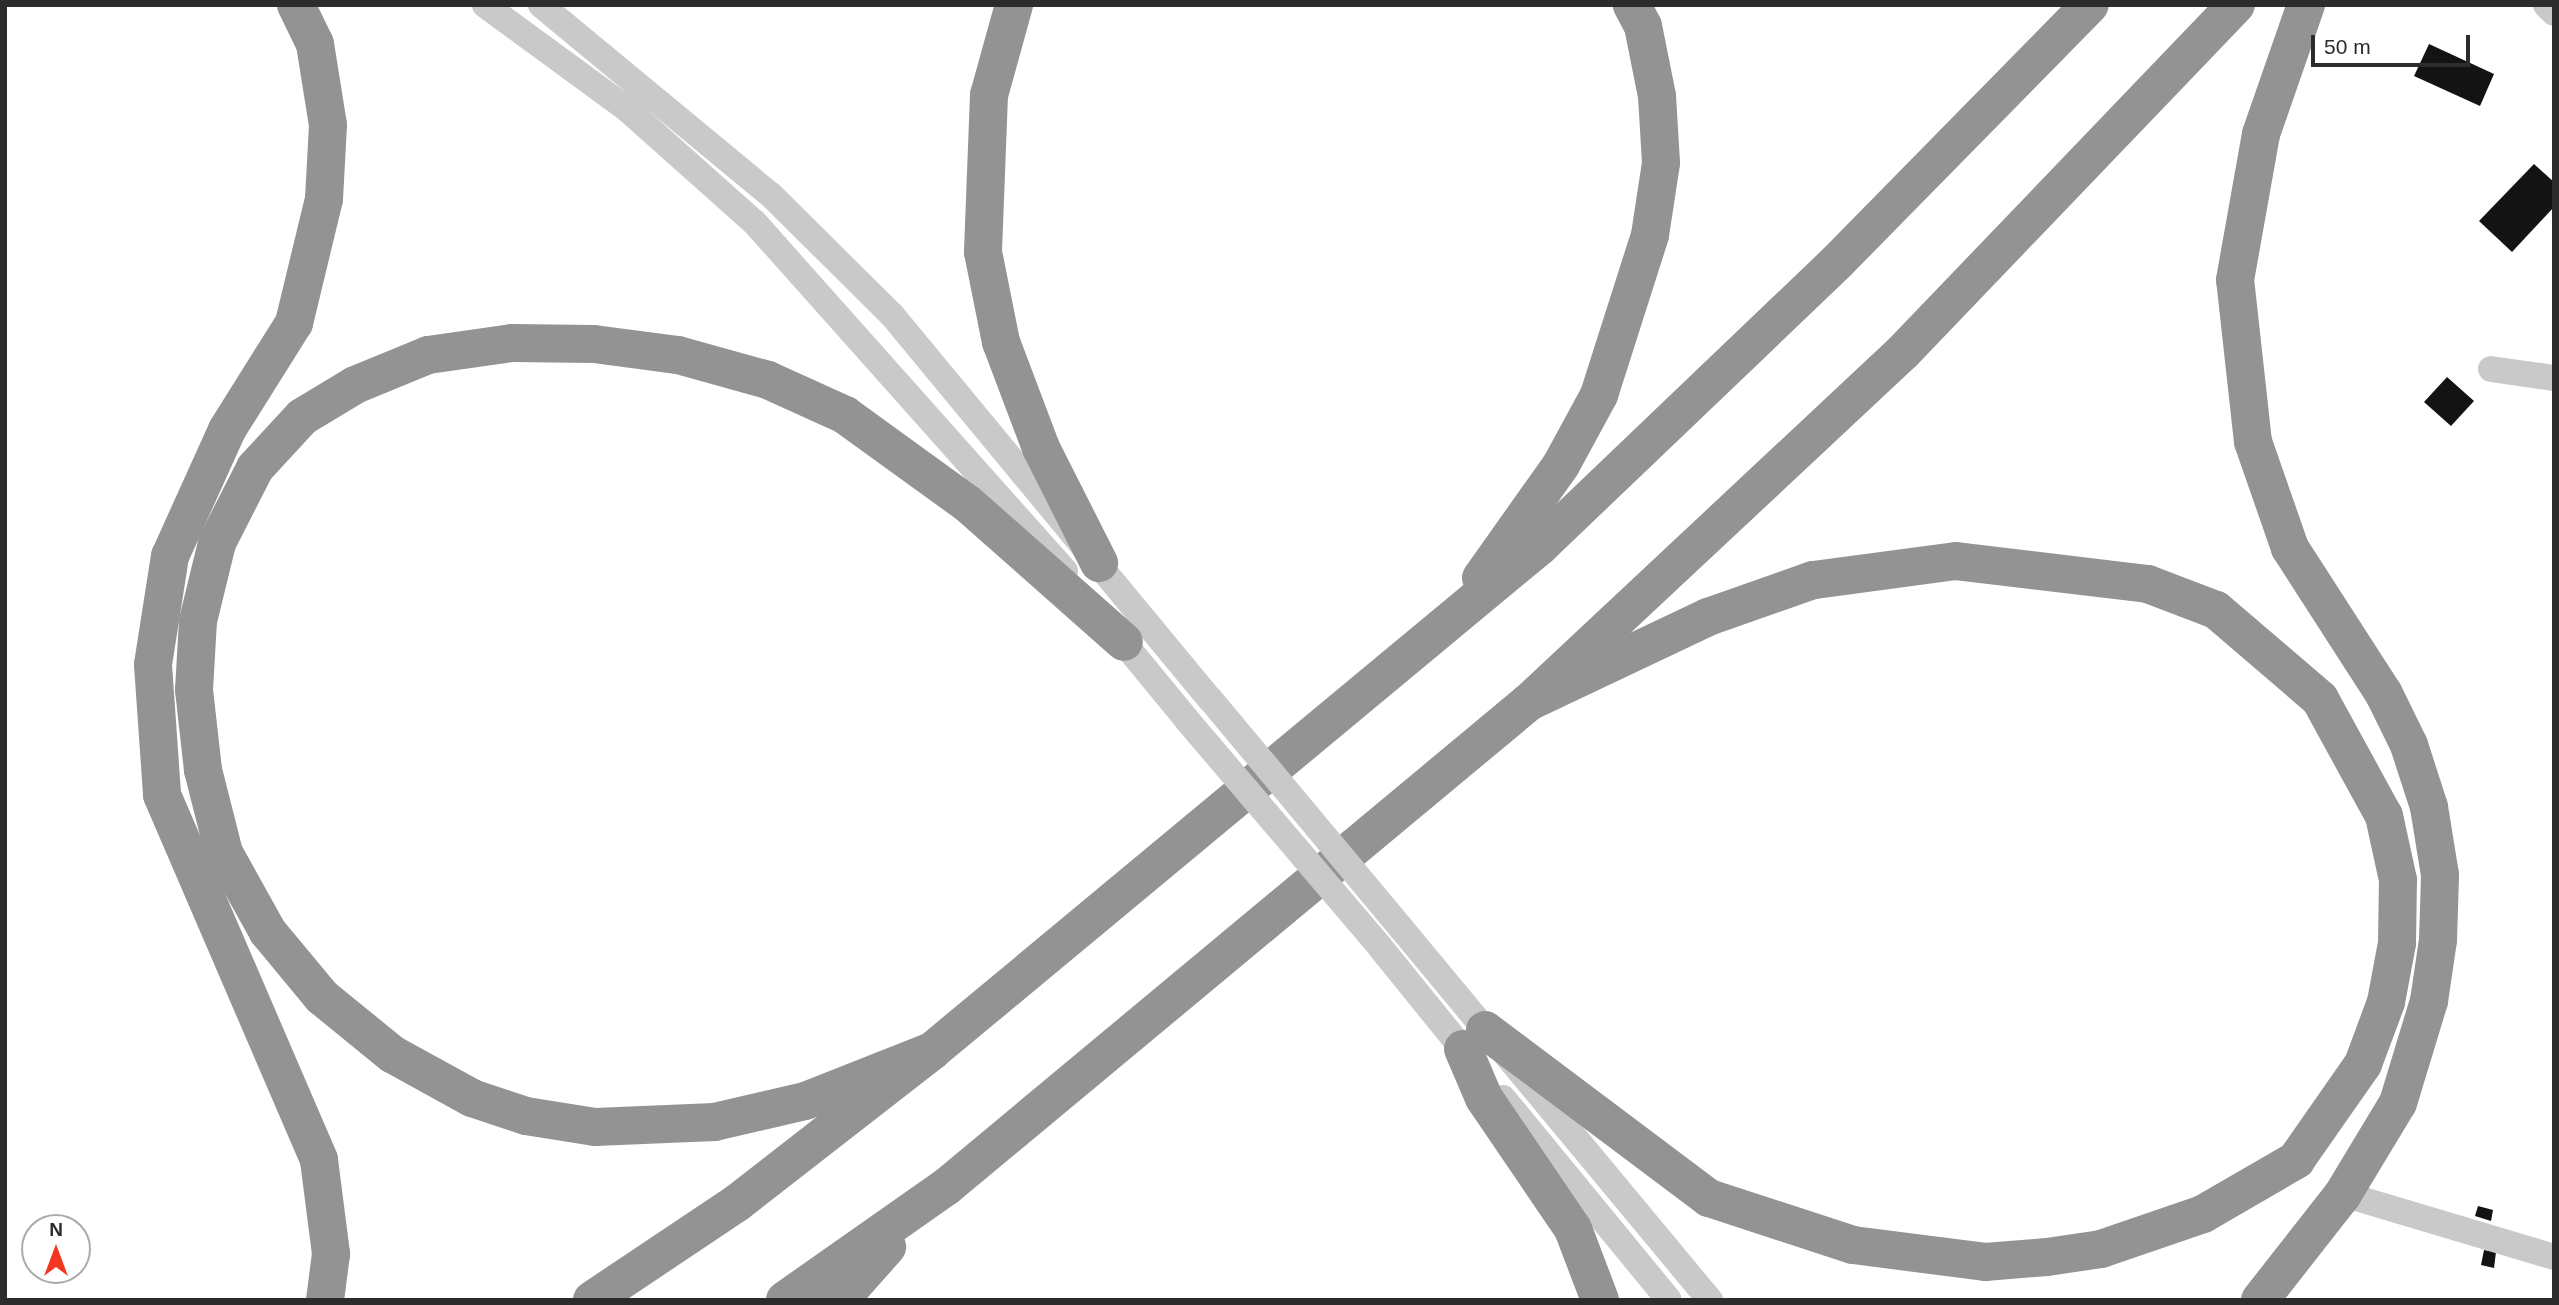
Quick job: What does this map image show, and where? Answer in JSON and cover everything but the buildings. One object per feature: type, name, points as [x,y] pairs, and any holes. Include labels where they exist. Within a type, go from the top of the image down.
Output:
[{"type":"highway","points":[[296,5],[315,44],[328,125],[324,199],[294,323],[228,430],[170,556],[153,665],[162,795],[319,1160],[331,1254],[325,1300]]},
{"type":"highway","points":[[1014,5],[989,95],[983,252],[1001,342],[1041,448],[1099,563]]},
{"type":"highway","points":[[1446,626],[1561,465],[1599,395],[1629,308],[1661,163],[1657,96],[1643,26],[1632,5]]},
{"type":"highway","points":[[592,1300],[737,1203],[932,1051],[1540,546],[1828,271],[2090,5]]},
{"type":"highway","points":[[785,1300],[946,1187],[1529,702],[1903,352],[2236,5]]},
{"type":"highway","points":[[2260,1300],[2343,1194],[2398,1103],[2415,1057],[2438,940],[2440,875],[2429,807],[2409,745],[2384,694],[2290,548],[2253,442],[2235,280],[2262,134],[2306,5]]},
{"type":"highway","points":[[932,1051],[805,1101],[715,1122],[595,1127],[526,1116],[472,1098],[391,1054],[322,997],[268,932],[224,853],[202,770],[194,690],[198,621],[217,543],[254,468],[302,417],[355,385],[428,355],[512,343],[594,344],[678,355],[755,376],[845,415],[968,503],[1124,642]]},
{"type":"highway","points":[[1474,1039],[1709,1198],[1853,1245],[1985,1262],[2047,1257],[2101,1249],[2203,1214],[2295,1160],[2363,1064],[2386,1002],[2397,943],[2398,880],[2384,816],[2320,699],[2217,610],[2148,584],[1956,561],[1813,580],[1708,617],[1529,702]]},
{"type":"highway","points":[[1474,1039],[1484,1098],[1573,1229],[1600,1300]]},
{"type":"highway","points":[[839,1300],[946,1187]]},
{"type":"street","points":[[485,5],[626,109],[755,223],[987,478],[1186,720],[1380,947],[1474,1039],[1710,1300]]},
{"type":"street","points":[[541,5],[771,195],[892,315],[1401,928],[1474,1039],[1669,1300]]},
{"type":"street","points":[[2546,5],[2554,13]]},
{"type":"street","points":[[2491,369],[2554,378]]},
{"type":"street","points":[[2343,1194],[2554,1257]]}]
